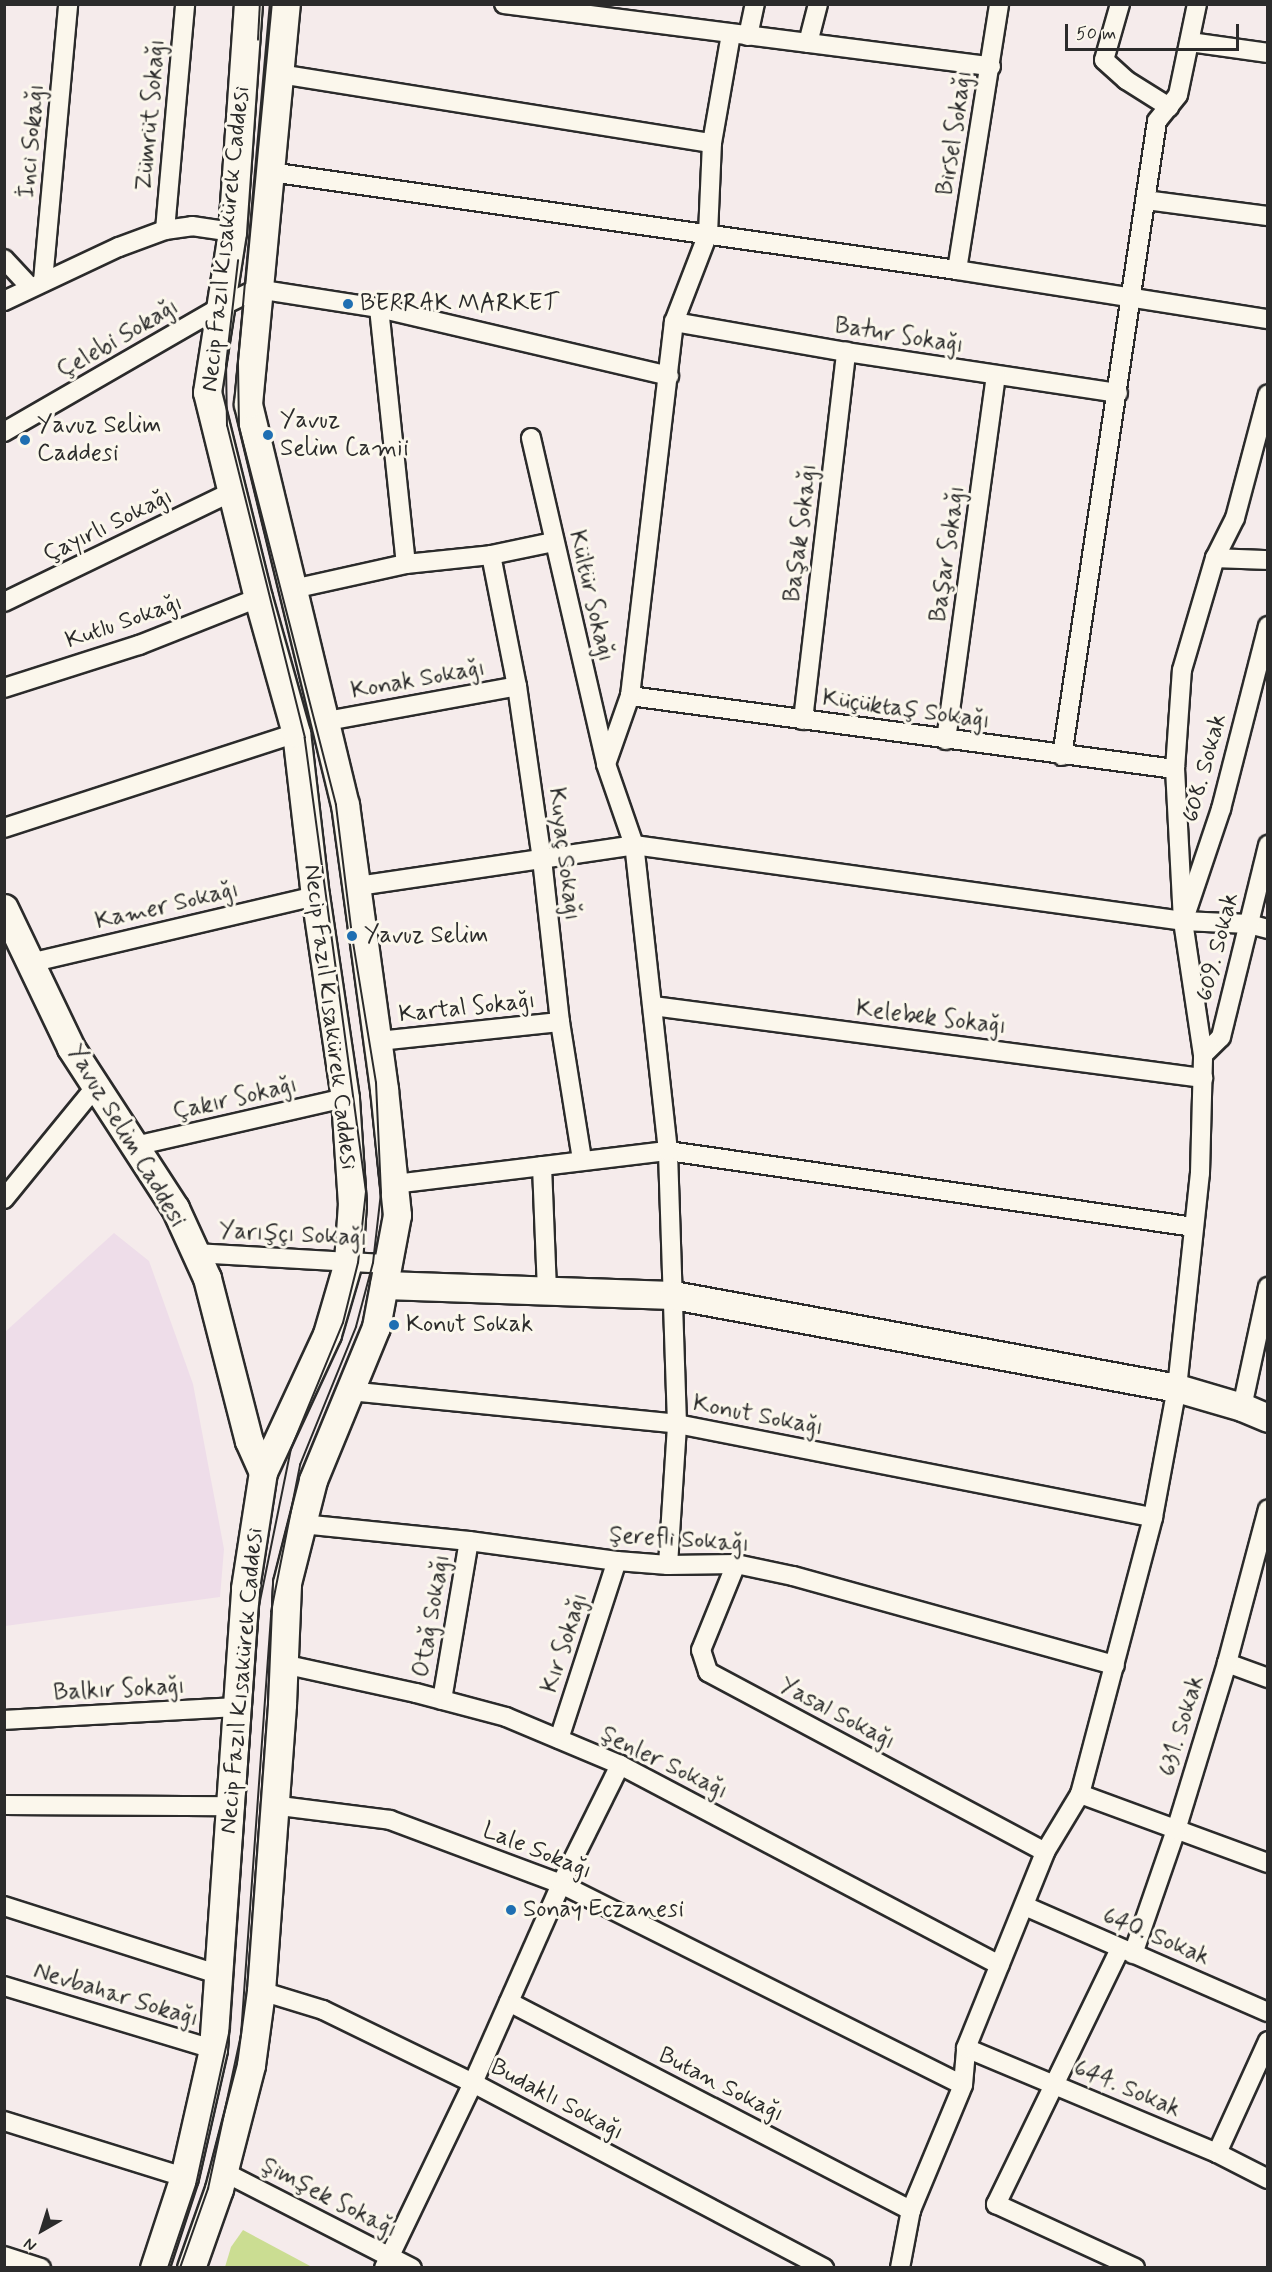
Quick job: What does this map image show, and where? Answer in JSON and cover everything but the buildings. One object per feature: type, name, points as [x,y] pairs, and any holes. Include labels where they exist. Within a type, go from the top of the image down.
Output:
[{"type":"main road","name":"Necip Fazıl Kısakürek Caddesi","points":[[154,2268],[184,2177],[213,2049],[220,1975],[245,1588],[263,1472],[327,1334],[348,1262],[352,1204],[345,1098],[315,896],[296,733],[258,598],[207,392],[232,232],[248,4]]},
{"type":"main road","name":"Necip Fazıl Kısakürek Caddesi","points":[[191,2268],[224,2172],[251,2065],[261,1990],[272,1805],[284,1665],[286,1583],[313,1480],[375,1327],[397,1215],[378,1041],[345,805],[327,721],[248,404],[257,289],[286,4]]},
{"type":"main road","name":"Yavuz Selim Caddesi","points":[[4,909],[11,943],[30,963],[71,1048],[175,1208],[207,1278],[249,1441],[263,1472]]},
{"type":"main road","points":[[386,1275],[547,1290],[673,1295],[1177,1388],[1242,1407],[1268,1418]]},
{"type":"street","name":"İnci Sokağı","points":[[37,284],[68,4]]},
{"type":"street","name":"Zümrüt Sokağı","points":[[165,230],[185,4]]},
{"type":"street","points":[[504,4],[991,66]]},
{"type":"street","points":[[606,764],[630,696],[674,322],[708,234],[712,143],[740,35],[755,4]]},
{"type":"street","points":[[808,43],[818,4]]},
{"type":"street","name":"Birsel Sokağı","points":[[957,270],[999,4]]},
{"type":"street","points":[[1120,4],[1104,60],[1126,80],[1169,107]]},
{"type":"street","points":[[1062,756],[1157,121],[1178,95],[1197,4]]},
{"type":"street","points":[[1190,42],[1268,53]]},
{"type":"street","points":[[280,74],[712,143]]},
{"type":"street","points":[[270,172],[957,270],[1268,319]]},
{"type":"street","points":[[1146,200],[1268,216]]},
{"type":"street","points":[[4,301],[37,284],[165,230],[192,226],[232,232]]},
{"type":"street","points":[[4,260],[37,284]]},
{"type":"street","points":[[257,289],[379,308],[669,376]]},
{"type":"street","name":"Çelebi Sokağı","points":[[4,432],[222,306],[257,289]]},
{"type":"street","points":[[379,308],[406,564]]},
{"type":"street","name":"Batur Sokağı","points":[[674,322],[846,352],[1118,393]]},
{"type":"street","name":"Başak Sokağı","points":[[803,720],[846,352]]},
{"type":"street","name":"Başar Sokağı","points":[[946,740],[996,375]]},
{"type":"street","points":[[900,2268],[911,2210],[963,2085],[966,2048],[1045,1852],[1080,1794],[1153,1517],[1177,1388],[1200,1173],[1203,1055],[1183,921],[1175,769],[1182,670],[1215,558],[1235,518],[1268,394]]},
{"type":"street","name":"Kültür Sokağı","points":[[531,438],[553,542],[606,764],[634,845],[668,1151],[677,1424],[668,1565]]},
{"type":"street","name":"Çayırlı Sokağı","points":[[4,602],[232,492]]},
{"type":"street","points":[[293,589],[406,564],[491,555],[553,542]]},
{"type":"street","name":"Kuyaç Sokağı","points":[[491,555],[517,686],[542,859],[560,1022],[582,1160]]},
{"type":"street","points":[[1215,558],[1268,560]]},
{"type":"street","name":"Kutlu Sokağı","points":[[4,688],[139,645],[258,598]]},
{"type":"street","name":"608. Sokak","points":[[1183,921],[1221,809],[1268,626]]},
{"type":"street","name":"Konak Sokağı","points":[[327,721],[517,686]]},
{"type":"street","name":"Küçüktaş Sokağı","points":[[630,696],[1062,756],[1175,769]]},
{"type":"street","points":[[4,828],[296,733]]},
{"type":"street","points":[[358,886],[634,845],[1183,921],[1249,924],[1268,929]]},
{"type":"street","name":"609. Sokak","points":[[1203,1055],[1221,1037],[1268,845]]},
{"type":"street","name":"Kamer Sokağı","points":[[30,963],[315,896]]},
{"type":"street","name":"Kelebek Sokağı","points":[[653,1006],[1203,1078]]},
{"type":"street","name":"Kartal Sokağı","points":[[378,1041],[560,1022]]},
{"type":"street","points":[[4,1199],[96,1086]]},
{"type":"street","name":"Çakır Sokağı","points":[[135,1146],[345,1098]]},
{"type":"street","points":[[394,1184],[668,1151],[1194,1227]]},
{"type":"street","points":[[542,1166],[547,1290]]},
{"type":"street","name":"Yarışçı Sokağı","points":[[195,1253],[348,1262],[386,1275]]},
{"type":"street","points":[[1242,1407],[1268,1287]]},
{"type":"street","name":"Konut Sokağı","points":[[350,1391],[677,1424],[1153,1517]]},
{"type":"street","name":"631. Sokak","points":[[1135,2268],[996,2204],[1053,2083],[1126,1952],[1176,1830],[1227,1663],[1268,1509]]},
{"type":"street","name":"Şerefli Sokağı","points":[[302,1524],[469,1541],[617,1561],[668,1565],[736,1564],[793,1576],[1115,1665]]},
{"type":"street","name":"Otağ Sokağı","points":[[442,1700],[469,1541]]},
{"type":"street","name":"Kır Sokağı","points":[[559,1739],[617,1561]]},
{"type":"street","name":"Yasal Sokağı","points":[[736,1564],[701,1650],[708,1672],[1045,1852]]},
{"type":"street","points":[[1227,1663],[1268,1678]]},
{"type":"street","name":"Şenler Sokağı","points":[[284,1665],[442,1700],[506,1717],[559,1739],[620,1765],[999,1965]]},
{"type":"street","name":"Balkır Sokağı","points":[[4,1720],[237,1707]]},
{"type":"street","points":[[387,2261],[473,2083],[561,1884],[620,1765]]},
{"type":"street","points":[[1080,1794],[1268,1863]]},
{"type":"street","points":[[4,1805],[230,1806]]},
{"type":"street","name":"Lale Sokağı","points":[[272,1805],[390,1820],[561,1884],[963,2085]]},
{"type":"street","points":[[4,1906],[220,1975]]},
{"type":"street","name":"640. Sokak","points":[[1025,1906],[1268,2012]]},
{"type":"street","name":"Nevbahar Sokağı","points":[[4,1986],[213,2049]]},
{"type":"street","name":"Budaklı Sokağı","points":[[261,1990],[323,2010],[473,2083],[824,2268]]},
{"type":"street","name":"Butan Sokağı","points":[[509,2002],[911,2210]]},
{"type":"street","points":[[1217,2153],[1268,2041]]},
{"type":"street","name":"644. Sokak","points":[[966,2048],[1217,2153],[1268,2178]]},
{"type":"street","points":[[4,2121],[184,2177]]},
{"type":"street","name":"Şimşek Sokağı","points":[[224,2172],[387,2261],[412,2268]]},
{"type":"street","points":[[4,2256],[41,2268]]},
{"type":"shaded area","points":[[114,1233],[149,1261],[193,1384],[224,1549],[220,1597],[5,1626],[5,1332]]},
{"type":"green space","points":[[243,2230],[312,2267],[225,2267],[231,2247]]},
{"type":"tram line","points":[[258,40],[260,4]]},
{"type":"tram line","points":[[180,2268],[208,2189],[241,2035],[271,1612],[300,1465],[356,1327],[373,1263],[381,1193],[376,1083],[352,936],[336,805],[239,428],[238,361],[270,4]]},
{"type":"tram line","points":[[168,2268],[196,2185],[230,2029],[259,1606],[291,1449],[343,1323],[358,1263],[366,1192],[305,738],[227,426],[226,365],[238,261]]},
{"type":"place","name":"BERRAK MARKET","points":[[348,304]]},
{"type":"place","name":"Yavuz Selim Camii","points":[[268,435]]},
{"type":"place","name":"Yavuz Selim Caddesi","points":[[25,440]]},
{"type":"place","name":"Yavuz Selim","points":[[352,936]]},
{"type":"place","name":"Konut Sokak","points":[[394,1325]]},
{"type":"place","name":"Sonay Eczanesi","points":[[511,1910]]}]
